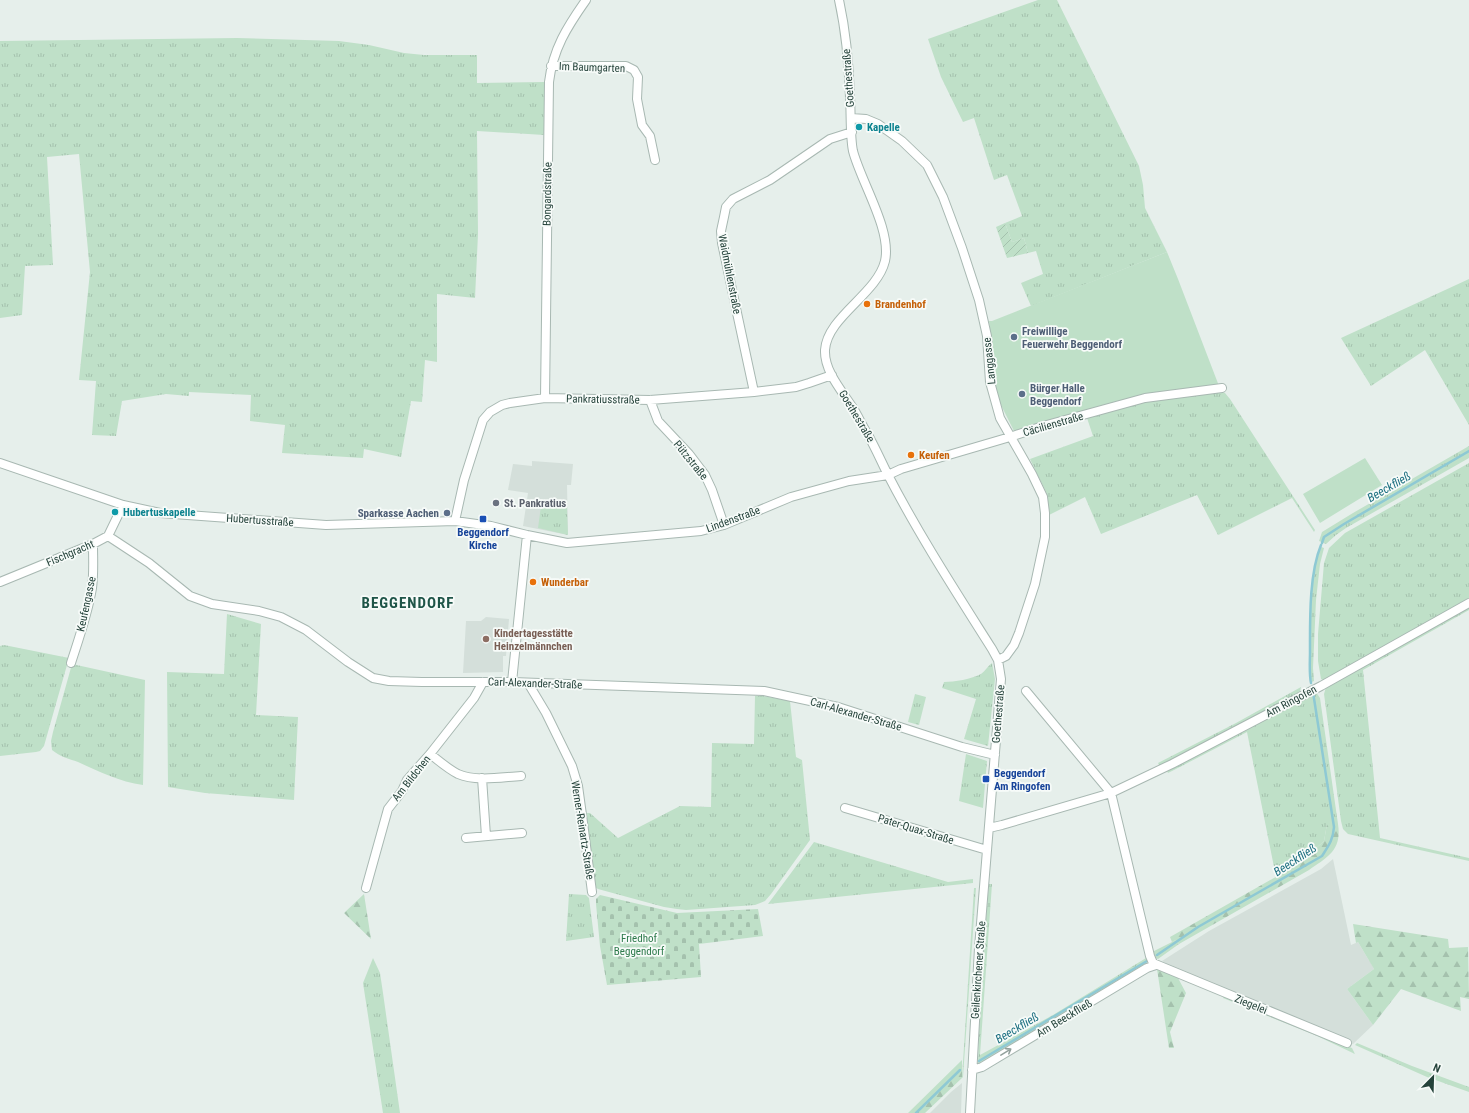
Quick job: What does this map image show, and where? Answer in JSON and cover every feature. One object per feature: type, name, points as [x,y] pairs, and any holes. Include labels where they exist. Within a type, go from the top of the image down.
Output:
[{"type":"street","name":"Bongardstraße","points":[[545,398],[548,94],[551,66],[557,47],[568,25],[586,0]]},
{"type":"street","name":"Goethestraße","points":[[839,0],[848,61],[853,150],[884,235],[885,257],[884,264],[875,280],[835,325],[828,339],[825,350],[827,364],[867,433],[888,475],[942,570],[998,660],[1001,679],[989,828]]},
{"type":"street","name":"Im Baumgarten","points":[[551,66],[626,66],[634,70],[638,77],[637,99],[642,125],[650,136],[655,160]]},
{"type":"street","name":"Langgasse","points":[[851,118],[866,119],[878,124],[902,141],[928,165],[962,248],[979,300],[987,336],[990,382],[1000,418],[1032,474],[1043,497],[1045,537],[1034,584],[1014,646],[1006,656],[998,660]]},
{"type":"street","name":"Waidmühlenstraße","points":[[754,392],[722,243],[722,231],[726,207],[733,199],[770,180],[830,139],[852,132]]},
{"type":"street","name":"Pankratiusstraße","points":[[455,521],[464,480],[483,420],[490,412],[502,405],[510,402],[545,398],[650,400],[754,392],[810,383],[832,375]]},
{"type":"street","name":"Cäcilienstraße","points":[[888,475],[901,469],[1043,426],[1145,398],[1222,388]]},
{"type":"street","name":"Pützstraße","points":[[650,400],[658,421],[689,454],[706,475],[724,525]]},
{"type":"street","name":"Hubertusstraße","points":[[0,463],[123,504],[160,513],[326,525],[455,521],[491,526],[527,535]]},
{"type":"street","name":"Lindenstraße","points":[[527,535],[567,543],[701,531],[724,525],[797,495],[849,481],[888,475]]},
{"type":"street","name":"Fischgracht","points":[[0,582],[93,544],[108,536],[123,504]]},
{"type":"street","points":[[512,682],[527,535]]},
{"type":"street","name":"Carl-Alexander-Straße","points":[[108,536],[149,563],[190,596],[212,604],[259,611],[281,617],[306,630],[348,662],[373,678],[389,681],[512,682],[764,691],[838,707],[962,747],[995,755]]},
{"type":"street","name":"Keufengasse","points":[[71,663],[92,588],[94,568],[93,544]]},
{"type":"street","name":"Am Ringofen","points":[[989,828],[1111,793],[1190,755],[1320,686],[1469,603]]},
{"type":"street","name":"Am Bildchen","points":[[366,888],[388,809],[402,791],[407,780],[430,754],[474,698],[483,682]]},
{"type":"street","name":"Werner-Reinartz-Straße","points":[[528,683],[546,713],[572,766],[578,786],[592,892]]},
{"type":"street","points":[[1026,691],[1111,793],[1151,960],[1156,965]]},
{"type":"street","points":[[430,754],[449,769],[466,777],[482,778],[521,776]]},
{"type":"street","points":[[482,778],[486,836]]},
{"type":"street","name":"Pater-Quax-Straße","points":[[846,808],[987,850]]},
{"type":"street","name":"Geilenkirchener Straße","points":[[970,1113],[989,828]]},
{"type":"street","points":[[466,838],[522,833]]},
{"type":"street","name":"Am Beeckfließ","points":[[972,1070],[982,1067],[1147,968],[1156,965]]},
{"type":"street","name":"Ziegelei","points":[[1156,965],[1346,1043]]},
{"type":"shaded area","points":[[532,461],[573,464],[571,485],[567,485],[568,535],[523,526],[528,493],[508,490],[513,464],[532,466]]},
{"type":"shaded area","name":"Kindertagesstätte Heinzelmännchen","points":[[486,617],[509,619],[506,656],[503,656],[503,672],[463,673],[466,621],[481,621]]},
{"type":"shaded area","points":[[1333,859],[1351,945],[1358,942],[1374,969],[1347,989],[1373,1025],[1353,1044],[1243,999],[1173,968],[1162,961],[1209,931],[1321,869]]},
{"type":"shaded area","points":[[962,1083],[961,1113],[930,1113],[951,1092]]},
{"type":"green space","points":[[1038,0],[1057,0],[1139,166],[1143,185],[1145,208],[1167,252],[1031,306],[1021,283],[1043,274],[1036,251],[1028,253],[1024,238],[1012,242],[1005,223],[1022,216],[1007,175],[994,180],[974,118],[963,122],[941,77],[928,39]]},
{"type":"green space","points":[[237,38],[339,41],[369,45],[404,53],[424,55],[477,55],[477,83],[545,82],[544,135],[477,131],[478,234],[475,298],[437,294],[437,362],[425,360],[422,402],[411,401],[401,457],[364,449],[363,458],[282,453],[285,425],[250,421],[251,395],[189,392],[189,396],[166,394],[122,401],[116,436],[92,435],[96,381],[79,380],[90,272],[79,154],[47,157],[53,265],[25,266],[22,315],[0,318],[0,41]]},
{"type":"green space","points":[[1005,223],[1012,242],[1024,238],[1028,253],[1007,258],[996,227]]},
{"type":"green space","points":[[1167,252],[1219,386],[1014,431],[998,399],[989,321]]},
{"type":"green space","points":[[1469,279],[1469,425],[1425,350],[1371,386],[1341,338]]},
{"type":"green space","points":[[1220,391],[1225,393],[1230,399],[1315,530],[1314,532],[1292,498],[1218,535],[1197,495],[1101,534],[1085,497],[1049,515],[1047,494],[1030,459],[1093,436],[1087,418],[1145,401]]},
{"type":"green space","points":[[1469,446],[1469,458],[1346,528],[1326,544],[1319,541],[1322,532]]},
{"type":"green space","points":[[1365,458],[1382,485],[1320,523],[1303,494]]},
{"type":"green space","points":[[1469,463],[1469,598],[1323,680],[1321,679],[1318,661],[1318,634],[1324,563],[1329,548],[1345,533]]},
{"type":"green space","points":[[541,506],[567,508],[568,535],[538,528]]},
{"type":"green space","points":[[1321,547],[1324,548],[1320,564],[1316,600],[1313,668],[1314,681],[1312,682],[1310,671],[1311,612],[1314,570]]},
{"type":"green space","points":[[1469,606],[1469,610],[1363,670],[1380,838],[1469,858],[1469,861],[1348,834],[1343,829],[1341,821],[1324,694],[1326,687]]},
{"type":"green space","points":[[227,614],[261,624],[256,715],[298,717],[294,800],[205,793],[168,787],[167,672],[224,674]]},
{"type":"green space","points":[[4,645],[69,658],[44,746],[40,751],[0,756],[0,646]]},
{"type":"green space","points":[[992,663],[995,679],[988,746],[964,739],[976,699],[942,688],[944,682],[963,680],[981,674]]},
{"type":"green space","points":[[72,664],[145,680],[143,785],[134,784],[109,776],[61,756],[52,750],[51,741],[53,732]]},
{"type":"green space","points":[[1301,687],[1300,692],[1160,767],[1158,763],[1236,723]]},
{"type":"green space","points":[[1316,692],[1320,698],[1338,824],[1327,824],[1324,841],[1302,861],[1276,877],[1247,732],[1168,773],[1167,771],[1171,767]]},
{"type":"green space","points":[[915,694],[926,697],[919,725],[908,722]]},
{"type":"green space","points":[[755,696],[790,701],[796,757],[802,760],[810,840],[771,894],[765,901],[755,905],[686,910],[664,907],[595,887],[586,813],[590,813],[618,838],[680,806],[711,807],[712,743],[754,744]]},
{"type":"green space","points":[[966,754],[987,761],[983,808],[959,801]]},
{"type":"green space","points":[[1327,824],[1338,824],[1339,833],[1336,847],[1328,857],[1309,870],[1179,944],[1176,940],[1172,942],[1170,937],[1302,861],[1324,841]]},
{"type":"green space","points":[[814,842],[948,882],[973,879],[973,883],[768,904]]},
{"type":"green space","points":[[989,884],[992,884],[980,1055],[1053,1015],[1146,958],[1147,965],[978,1064],[981,978]]},
{"type":"green space","points":[[974,888],[976,888],[962,1078]]},
{"type":"green space","points":[[364,894],[371,939],[344,913]]},
{"type":"green space","points":[[569,894],[586,895],[589,898],[594,937],[566,941]]},
{"type":"green space","name":"Friedhof Beggendorf","points":[[600,895],[677,913],[758,909],[763,936],[699,944],[701,977],[607,985],[600,946],[596,904],[596,899]]},
{"type":"green space","points":[[1353,924],[1448,939],[1449,948],[1468,947],[1469,999],[1460,997],[1461,1011],[1401,989],[1373,1025],[1347,989],[1374,969],[1358,942],[1356,943]]},
{"type":"green space","points":[[1176,940],[1179,944],[1158,959],[1155,958],[1152,952]]},
{"type":"green space","points":[[373,958],[380,973],[400,1113],[383,1113],[363,983]]},
{"type":"green space","points":[[1157,969],[1178,978],[1186,993],[1170,1032],[1174,1048],[1169,1048]]},
{"type":"green space","points":[[1224,996],[1352,1048],[1355,1054],[1315,1035],[1223,998]]},
{"type":"green space","points":[[1357,1043],[1412,1066],[1469,1087],[1469,1092],[1427,1077],[1355,1045]]},
{"type":"green space","points":[[962,1060],[962,1078],[925,1113],[908,1113]]},
{"type":"waterway","name":"Beeckfließ","points":[[1322,543],[1324,537],[1344,524],[1469,451]]},
{"type":"waterway","name":"Beeckfließ","points":[[1311,683],[1310,626],[1312,583],[1314,569],[1321,545]]},
{"type":"waterway","name":"Beeckfließ","points":[[1157,955],[1198,927],[1322,856],[1329,845],[1332,839],[1334,827],[1313,692]]},
{"type":"waterway","name":"Beeckfließ","points":[[979,1061],[1147,961]]},
{"type":"waterway","name":"Beeckfließ","points":[[916,1113],[960,1070]]},
{"type":"place","name":"Kapelle","points":[[859,127]]},
{"type":"place","name":"Brandenhof","points":[[867,304]]},
{"type":"place","name":"Freiwillige Feuerwehr Beggendorf","points":[[1014,337]]},
{"type":"place","name":"Bürger Halle Beggendorf","points":[[1022,394]]},
{"type":"place","name":"Keufen","points":[[911,455]]},
{"type":"place","name":"St. Pankratius","points":[[496,503]]},
{"type":"place","name":"Hubertuskapelle","points":[[115,512]]},
{"type":"place","name":"Sparkasse Aachen","points":[[447,513]]},
{"type":"place","name":"Beggendorf Kirche","points":[[483,519]]},
{"type":"place","name":"Wunderbar","points":[[533,582]]},
{"type":"place","name":"Kindertagesstätte Heinzelmännchen","points":[[486,639]]},
{"type":"place","name":"Beggendorf Am Ringofen","points":[[986,779]]},
{"type":"district","name":"BEGGENDORF","points":[[408,603]]}]
